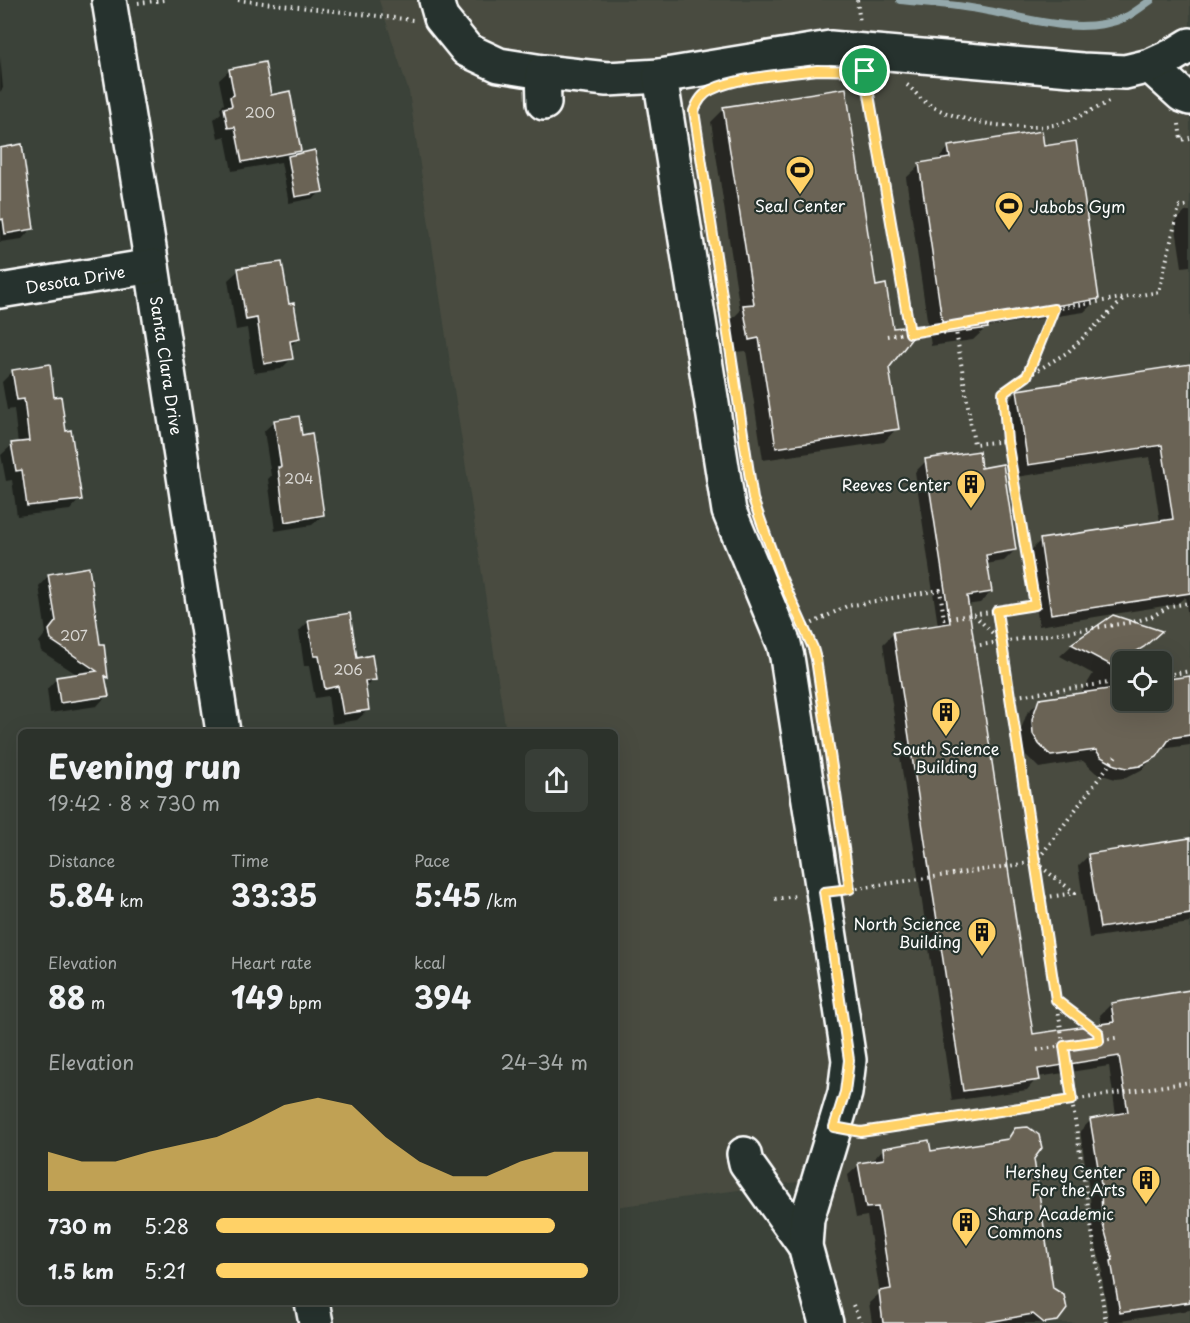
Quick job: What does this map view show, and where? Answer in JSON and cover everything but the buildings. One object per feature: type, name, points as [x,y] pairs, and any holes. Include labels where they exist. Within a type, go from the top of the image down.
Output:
[{"type":"street","name":"Santa Clara Drive","points":[[109,0],[223,729]]},
{"type":"street","points":[[438,9],[467,50],[544,87],[607,93],[660,76],[830,48],[1125,72],[1150,66],[1190,45]]},
{"type":"street","points":[[1150,66],[1182,95],[1184,109]]},
{"type":"street","points":[[660,76],[729,511],[786,650],[842,894],[849,1060],[845,1092],[807,1219],[805,1246],[826,1323]]},
{"type":"street","name":"Desota Drive","points":[[0,291],[152,266]]},
{"type":"street","points":[[744,1154],[746,1163],[805,1246]]},
{"type":"street","points":[[313,1305],[316,1323]]},
{"type":"path","points":[[238,0],[411,20],[438,9]]},
{"type":"path","points":[[857,0],[860,26]]},
{"type":"path","points":[[865,71],[910,333]]},
{"type":"path","points":[[903,82],[923,101],[956,117],[1014,126],[1054,125],[1112,101]]},
{"type":"path","points":[[1184,109],[1181,140],[1190,138]]},
{"type":"path","points":[[887,336],[1159,292],[1179,207],[1190,205]]},
{"type":"path","points":[[804,627],[847,606],[940,590],[944,619],[1035,605],[1007,441],[1003,393],[1068,352],[1125,298]]},
{"type":"path","points":[[1027,376],[1054,309]]},
{"type":"path","points":[[955,325],[974,444],[1007,441]]},
{"type":"path","points":[[974,646],[1133,622],[1151,617],[1170,606],[1190,603]]},
{"type":"path","points":[[997,611],[1106,1323]]},
{"type":"path","points":[[973,615],[1002,642]]},
{"type":"path","points":[[1172,674],[1190,671]]},
{"type":"path","points":[[1010,697],[1112,682]]},
{"type":"path","points":[[775,899],[842,894],[1036,862],[1118,753]]},
{"type":"path","points":[[1036,862],[1075,893],[1041,898]]},
{"type":"path","points":[[1056,1000],[1098,1032],[1099,1041]]},
{"type":"path","points":[[1037,1050],[1116,1038]]},
{"type":"path","points":[[861,1132],[1190,1082]]},
{"type":"path","points":[[859,1140],[864,1122]]},
{"type":"path","points":[[849,1297],[861,1323]]},
{"type":"shaded area","points":[[379,0],[1190,0],[1190,1323],[812,1323],[797,1182],[618,1207],[618,729],[506,729],[409,92]]},
{"type":"waterway","points":[[900,0],[966,7],[1073,26],[1091,26],[1124,18],[1151,0]]},
{"type":"place","name":"Seal Center","points":[[800,196]]},
{"type":"place","name":"Jabobs Gym","points":[[1009,232]]},
{"type":"place","name":"Reeves Center","points":[[971,510]]},
{"type":"place","name":"South Science Building","points":[[946,738]]},
{"type":"place","name":"North Science Building","points":[[982,958]]},
{"type":"place","name":"Hershey Center For the Arts","points":[[1146,1206]]},
{"type":"place","name":"Sharp Academic Commons","points":[[966,1248]]},
{"type":"route","points":[[817,70],[865,71],[910,333],[1054,309],[1027,376],[1003,393],[1007,441],[1035,605],[997,611],[1056,1000],[1098,1032],[1099,1041],[1064,1046],[1072,1100],[861,1132],[834,1127],[848,1079],[849,1060],[824,892],[850,889],[816,659],[781,577],[753,499],[694,111],[702,96],[710,90],[744,81],[817,70]]}]
